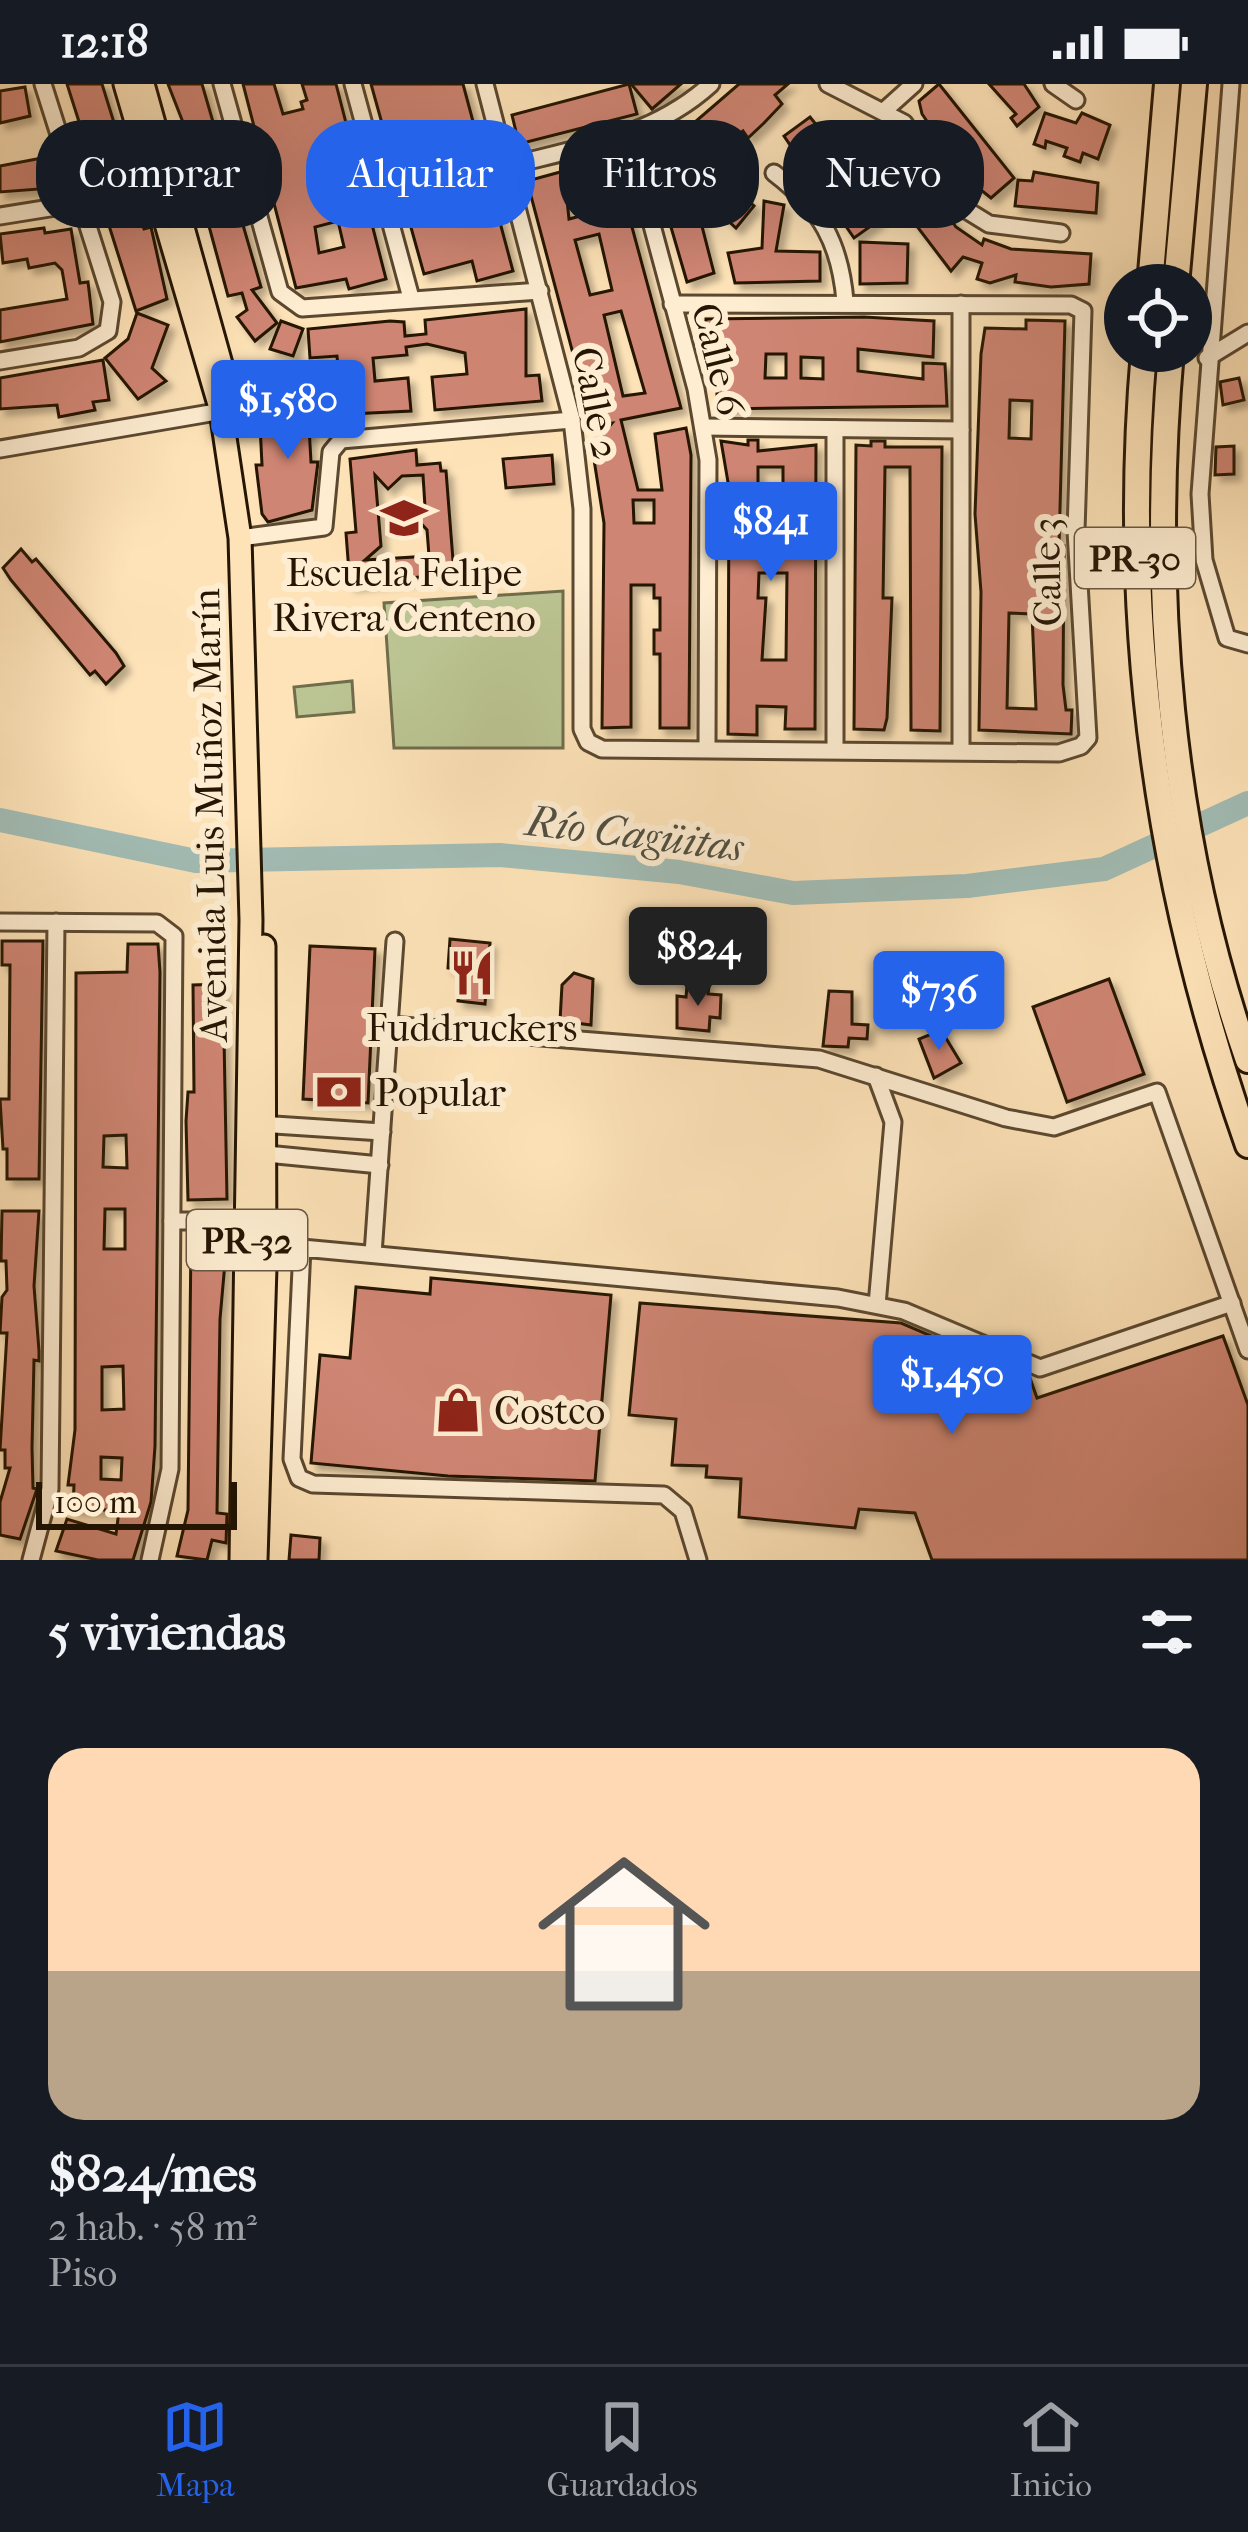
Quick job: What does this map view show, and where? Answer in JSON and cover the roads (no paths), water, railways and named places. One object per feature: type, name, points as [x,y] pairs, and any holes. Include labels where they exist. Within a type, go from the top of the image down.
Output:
[{"type":"highway","points":[[1152,264],[1167,84]]},
{"type":"highway","points":[[1178,264],[1194,84]]},
{"type":"highway","name":"PR-30","points":[[1143,372],[1135,563],[1151,765],[1198,996],[1248,1145]]},
{"type":"highway","name":"PR-30","points":[[1169,372],[1162,454],[1163,594],[1178,758],[1201,888],[1248,1060]]},
{"type":"main road","name":"Avenida Luis Muñoz Marín","points":[[125,84],[227,410]]},
{"type":"main road","name":"Avenida Luis Muñoz Marín","points":[[143,84],[227,410],[246,538],[256,761],[256,1560]]},
{"type":"main road","name":"Avenida Luis Muñoz Marín","points":[[242,1560],[256,1221]]},
{"type":"street","points":[[43,84],[54,120]]},
{"type":"street","points":[[222,84],[280,292],[302,308],[540,291]]},
{"type":"street","points":[[352,84],[411,298]]},
{"type":"street","name":"Calle 2","points":[[485,84],[495,120]]},
{"type":"street","points":[[663,120],[680,112],[711,84]]},
{"type":"street","points":[[828,84],[904,123],[963,208],[989,224],[1061,233]]},
{"type":"street","points":[[885,110],[914,84]]},
{"type":"street","points":[[1053,84],[1076,100]]},
{"type":"street","points":[[1212,312],[1232,84]]},
{"type":"street","points":[[774,173],[796,190],[836,243],[845,301]]},
{"type":"street","points":[[0,216],[36,210]]},
{"type":"street","points":[[0,361],[79,348],[108,331],[112,302],[89,228]]},
{"type":"street","name":"Calle 2","points":[[524,228],[572,420],[581,509],[582,729],[588,742]]},
{"type":"street","name":"Calle 6","points":[[652,228],[709,460],[706,747]]},
{"type":"street","name":"Calle 3","points":[[588,742],[602,749],[1059,753],[1082,746],[1088,738],[1076,531],[1083,311],[1071,305],[845,301],[672,304]]},
{"type":"street","points":[[961,750],[962,304]]},
{"type":"street","points":[[1212,356],[1248,333]]},
{"type":"street","points":[[1207,372],[1200,494],[1204,560],[1226,638],[1248,644]]},
{"type":"street","points":[[0,449],[227,410]]},
{"type":"street","points":[[246,538],[324,527],[331,452],[341,440],[572,420]]},
{"type":"street","points":[[703,427],[961,430]]},
{"type":"street","points":[[835,749],[836,429]]},
{"type":"street","points":[[0,922],[157,923],[173,936],[170,1469],[151,1560]]},
{"type":"street","points":[[31,1560],[50,1489],[56,922]]},
{"type":"street","points":[[374,1254],[395,941]]},
{"type":"street","points":[[389,1025],[807,1058],[1006,1118],[1054,1127],[1157,1092],[1248,1350]]},
{"type":"street","points":[[876,1076],[893,1121],[877,1305]]},
{"type":"street","points":[[256,1123],[382,1132]]},
{"type":"street","points":[[256,1153],[380,1165]]},
{"type":"street","points":[[172,1221],[256,1221]]},
{"type":"street","points":[[698,1560],[682,1511],[664,1495],[313,1484],[299,1478],[292,1460],[302,1248],[787,1290],[877,1305],[932,1322],[1040,1368],[1232,1303]]},
{"type":"waterway","name":"Río Cagüitas","points":[[0,820],[196,861],[500,855],[679,872],[793,893],[967,886],[1104,869],[1248,803]]},
{"type":"place","name":"Escuela Felipe Rivera Centeno","points":[[404,518]]},
{"type":"place","name":"Fuddruckers","points":[[472,973]]},
{"type":"place","name":"Popular","points":[[339,1092]]},
{"type":"place","name":"Costco","points":[[458,1410]]}]
